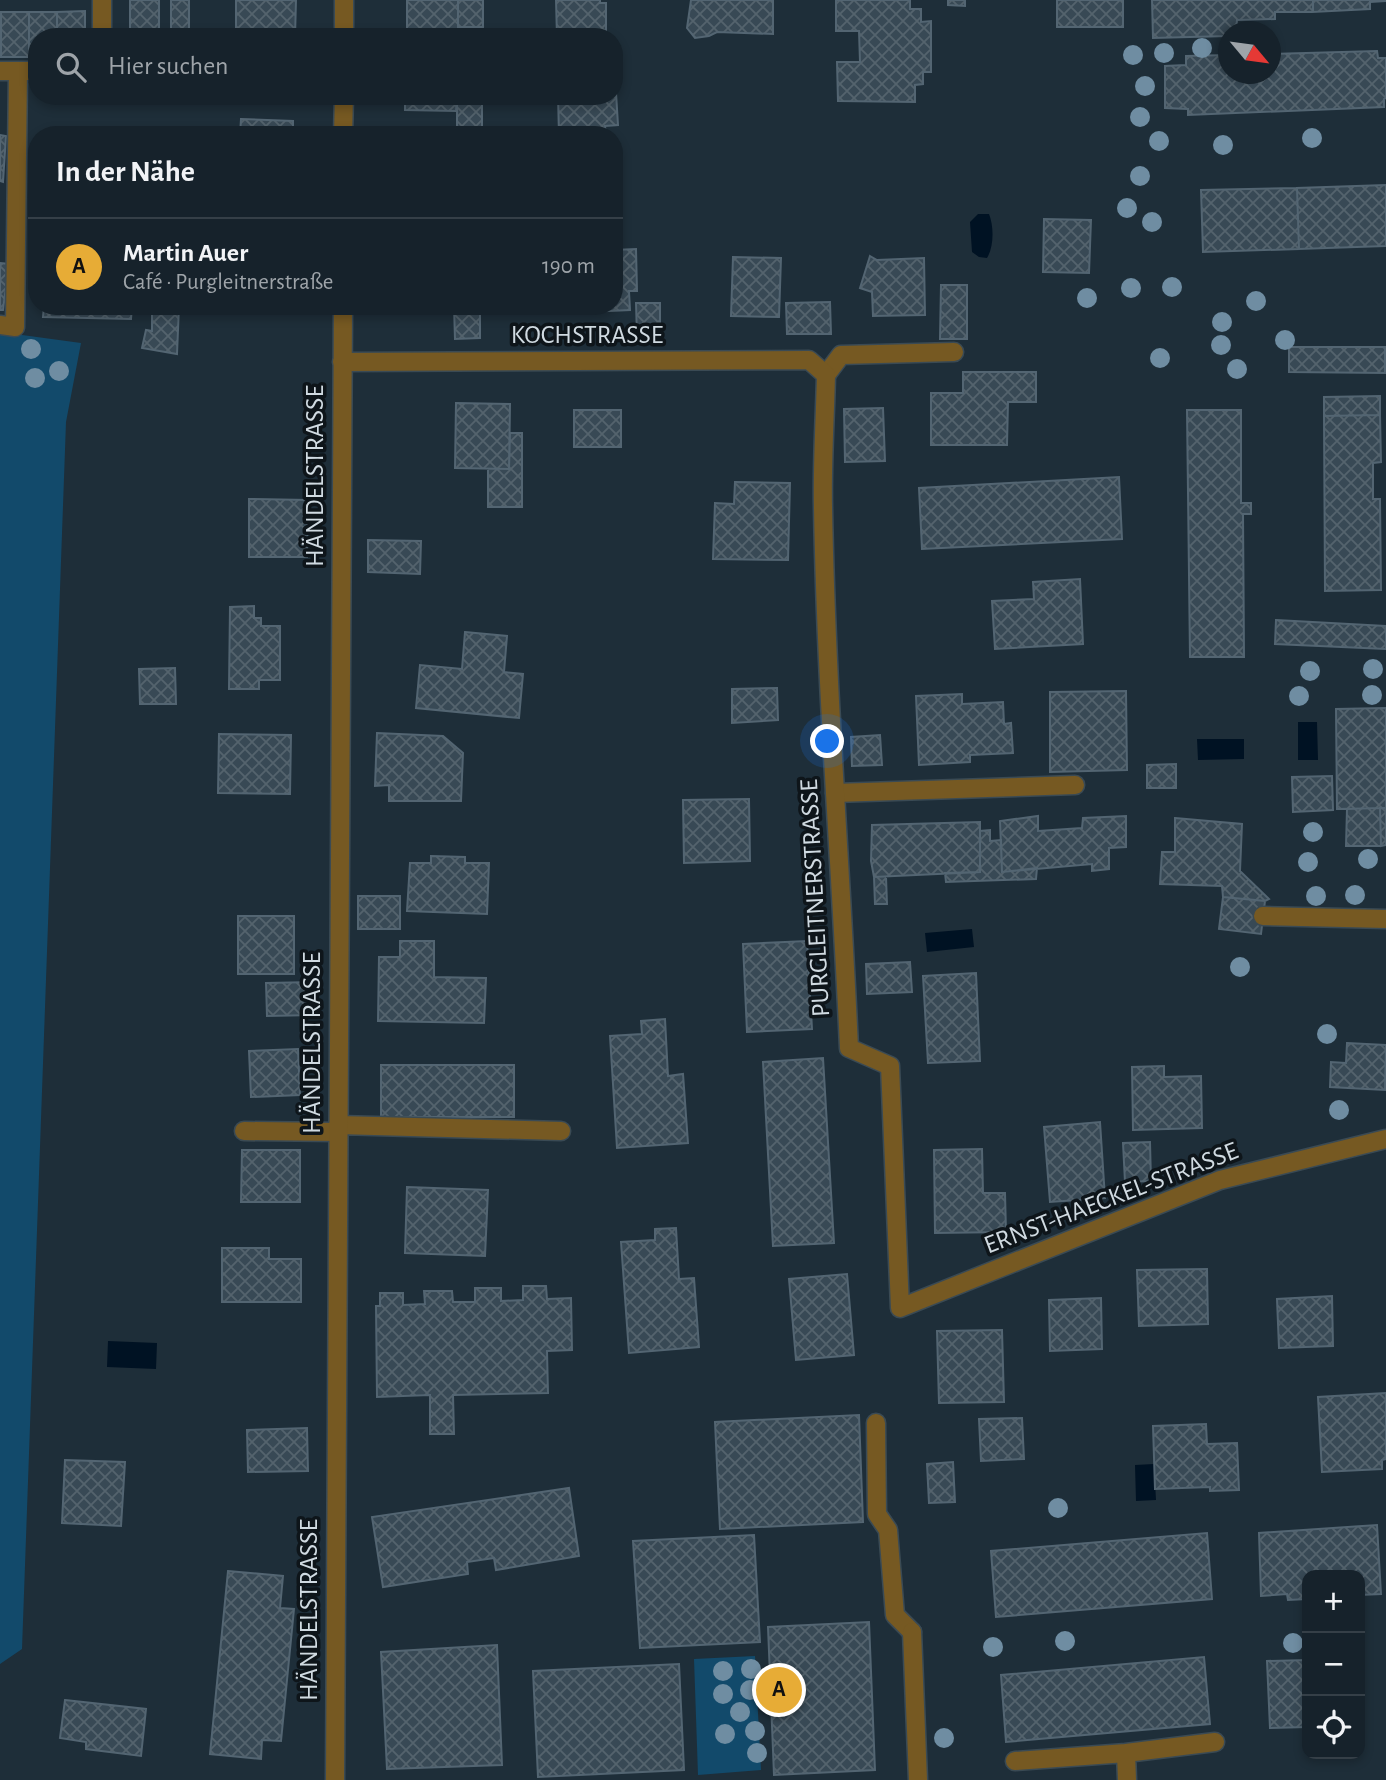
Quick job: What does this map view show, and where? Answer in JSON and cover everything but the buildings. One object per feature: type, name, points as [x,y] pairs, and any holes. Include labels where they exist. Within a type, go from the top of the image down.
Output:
[{"type":"street","points":[[102,0],[102,28]]},
{"type":"street","points":[[344,0],[344,28]]},
{"type":"street","points":[[0,325],[15,327],[8,193],[9,71],[28,71]]},
{"type":"street","points":[[343,126],[344,105]]},
{"type":"street","name":"HÄNDELSTRASSE","points":[[334,1780],[343,315]]},
{"type":"street","points":[[826,375],[841,355],[954,352]]},
{"type":"street","name":"KOCHSTRASSE","points":[[342,362],[809,360],[826,375]]},
{"type":"street","name":"PURGLEITNERSTRASSE","points":[[826,375],[823,506],[849,1048],[890,1066],[900,1308]]},
{"type":"street","points":[[835,793],[1075,785]]},
{"type":"street","points":[[1263,916],[1386,919]]},
{"type":"street","points":[[244,1131],[338,1128],[561,1131]]},
{"type":"street","name":"ERNST-HAECKEL-STRASSE","points":[[900,1308],[1220,1180],[1386,1139]]},
{"type":"street","points":[[876,1423],[877,1514],[888,1530],[895,1615],[912,1632],[918,1780]]},
{"type":"street","points":[[1015,1761],[1126,1753],[1215,1742]]},
{"type":"street","points":[[1126,1753],[1127,1780]]},
{"type":"shaded area","points":[[978,214],[989,214],[992,224],[992,242],[987,258],[972,252],[970,222]]},
{"type":"shaded area","points":[[0,332],[81,343],[66,422],[22,1649],[0,1664]]},
{"type":"shaded area","points":[[1298,722],[1317,722],[1318,760],[1298,760]]},
{"type":"shaded area","points":[[1197,739],[1244,739],[1244,759],[1198,760]]},
{"type":"shaded area","points":[[972,929],[974,947],[927,952],[925,933]]},
{"type":"shaded area","points":[[108,1341],[157,1343],[156,1369],[107,1367]]},
{"type":"shaded area","points":[[1154,1464],[1156,1500],[1136,1501],[1135,1465]]},
{"type":"shaded area","points":[[755,1656],[761,1770],[698,1775],[694,1659]]},
{"type":"place","name":"Martin Auer","points":[[779,1690]]}]
